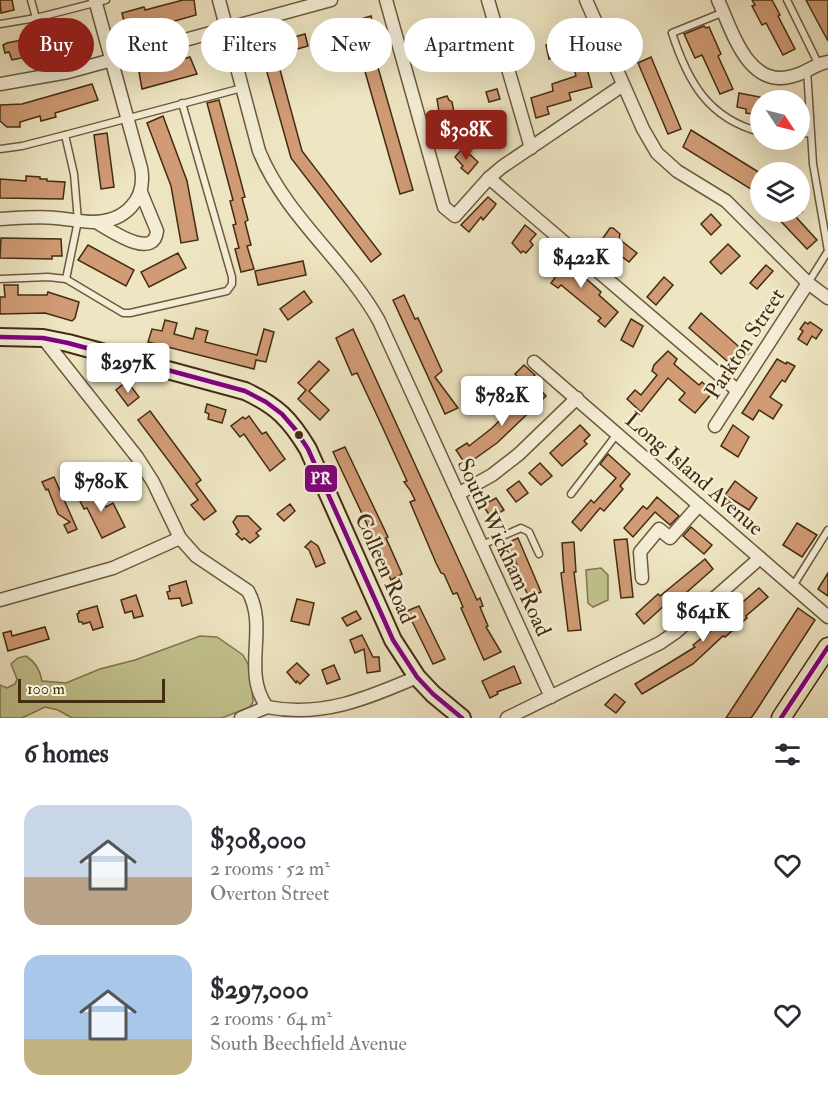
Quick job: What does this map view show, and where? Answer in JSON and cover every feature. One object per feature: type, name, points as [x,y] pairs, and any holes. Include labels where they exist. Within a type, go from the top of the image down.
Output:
[{"type":"main road","points":[[782,718],[828,647]]},
{"type":"street","name":"South Wickham Road","points":[[219,0],[223,18]]},
{"type":"street","points":[[268,18],[331,0]]},
{"type":"street","points":[[386,0],[444,207],[455,216],[489,178],[623,85]]},
{"type":"street","points":[[488,0],[531,147]]},
{"type":"street","points":[[586,0],[643,129],[657,153],[677,171],[726,201],[808,283],[828,298]]},
{"type":"street","points":[[718,0],[743,54],[751,66],[761,73],[782,78],[794,76],[823,62]]},
{"type":"street","points":[[99,1],[106,33]]},
{"type":"street","points":[[0,84],[43,78],[106,62]]},
{"type":"street","points":[[0,219],[56,218],[96,222],[114,218],[134,204],[141,192],[144,180],[115,72]]},
{"type":"street","name":"South Wickham Road","points":[[238,72],[259,151],[267,171],[295,212],[371,306],[551,697]]},
{"type":"street","points":[[489,178],[738,391]]},
{"type":"street","points":[[96,222],[138,243],[148,245],[153,242],[157,231],[141,192]]},
{"type":"street","name":"Parkton Street","points":[[715,426],[808,283]]},
{"type":"street","name":"Colleen Road","points":[[0,338],[43,338],[222,384],[264,400],[280,411],[293,425],[308,449],[393,640],[417,677],[462,718]]},
{"type":"street","points":[[43,338],[137,457],[153,482],[180,538],[196,556],[248,591],[256,614],[256,687],[267,707],[284,713],[324,712],[360,702],[417,677]]},
{"type":"street","name":"Long Island Avenue","points":[[534,362],[828,617]]},
{"type":"street","points":[[458,494],[501,468],[577,398]]},
{"type":"street","points":[[642,578],[640,552],[646,544],[658,529],[670,538],[699,505]]},
{"type":"street","points":[[0,600],[113,568],[180,538]]},
{"type":"street","points":[[507,718],[660,643],[676,632],[760,558]]},
{"type":"street","points":[[241,718],[267,707]]},
{"type":"lane","points":[[31,0],[36,18],[99,1]]},
{"type":"lane","points":[[787,0],[823,62]]},
{"type":"lane","points":[[724,12],[672,33],[680,57],[697,90],[718,113],[750,130]]},
{"type":"lane","points":[[0,24],[18,21]]},
{"type":"lane","points":[[807,70],[808,90]]},
{"type":"lane","points":[[0,149],[66,135],[242,88]]},
{"type":"lane","points":[[0,279],[48,277],[66,279],[123,313],[227,291],[230,288],[232,277],[230,267],[182,103]]},
{"type":"lane","points":[[66,135],[74,174],[78,221],[66,279]]},
{"type":"lane","points":[[808,283],[828,251],[810,141]]},
{"type":"lane","points":[[571,494],[618,434]]},
{"type":"lane","points":[[481,545],[521,528],[529,532],[539,555]]},
{"type":"lane","points":[[793,586],[828,530]]},
{"type":"green space","points":[[601,568],[608,575],[608,600],[593,607],[588,603],[586,570]]},
{"type":"green space","points":[[200,636],[217,637],[243,655],[249,666],[251,678],[253,702],[250,707],[222,718],[72,718],[58,710],[45,707],[22,718],[0,718],[0,685],[7,688],[15,684],[17,679],[11,664],[18,658],[26,656],[32,661],[39,670],[42,681],[66,683],[100,669],[135,660]]},
{"type":"building","points":[[0,0],[12,0],[14,10],[1,13]]},
{"type":"building","points":[[183,0],[194,0],[196,15],[185,18],[123,18],[122,13],[144,7],[145,10]]},
{"type":"building","points":[[752,0],[772,0],[795,49],[783,55],[766,23],[762,25],[752,6],[755,5]]},
{"type":"building","points":[[806,0],[828,0],[828,41],[815,17]]},
{"type":"building","points":[[704,26],[709,27],[721,54],[718,56],[733,89],[720,94],[702,55],[695,58],[684,34]]},
{"type":"building","points":[[305,34],[308,46],[298,49],[298,36]]},
{"type":"building","points":[[18,41],[18,59],[12,60],[9,52],[5,53],[3,45]]},
{"type":"building","points":[[189,57],[197,74],[142,89],[139,72],[189,72]]},
{"type":"building","points":[[651,57],[681,129],[668,134],[642,72],[643,61]]},
{"type":"building","points":[[267,72],[281,72],[302,151],[381,254],[371,262],[291,158]]},
{"type":"building","points":[[365,72],[379,72],[413,190],[400,194]]},
{"type":"building","points":[[575,72],[588,72],[592,87],[569,93],[571,100],[547,107],[549,114],[536,118],[531,98],[553,91],[552,84],[576,76]]},
{"type":"building","points":[[92,84],[98,100],[55,113],[56,117],[41,121],[40,116],[20,122],[20,127],[7,127],[0,121],[0,105],[22,104]]},
{"type":"building","points":[[497,89],[500,99],[489,102],[486,92]]},
{"type":"building","points":[[739,93],[750,95],[750,114],[746,113],[746,109],[737,107]]},
{"type":"building","points":[[447,96],[452,102],[455,117],[439,122],[436,113],[439,112],[437,99]]},
{"type":"building","points":[[219,100],[245,197],[242,198],[248,220],[245,222],[251,245],[247,246],[254,269],[241,272],[235,249],[239,248],[230,201],[233,200],[207,103]]},
{"type":"building","points":[[163,116],[187,181],[198,240],[181,243],[171,186],[147,123]]},
{"type":"building","points":[[494,123],[504,138],[494,145],[483,131]]},
{"type":"building","points":[[691,130],[750,167],[750,188],[683,147]]},
{"type":"building","points":[[107,133],[114,187],[101,189],[94,135]]},
{"type":"building","points":[[463,148],[478,162],[468,174],[461,168],[463,166],[455,157]]},
{"type":"building","points":[[26,176],[65,182],[63,199],[0,198],[0,179],[26,181]]},
{"type":"building","points":[[488,197],[496,204],[469,232],[461,225]]},
{"type":"building","points":[[711,214],[721,225],[711,235],[701,224]]},
{"type":"building","points":[[781,222],[801,222],[817,240],[807,249]]},
{"type":"building","points":[[525,225],[536,234],[530,241],[533,245],[526,253],[523,251],[521,253],[512,243]]},
{"type":"building","points":[[610,228],[620,234],[619,239],[637,253],[629,262],[604,243],[606,241],[603,238]]},
{"type":"building","points":[[1,238],[61,239],[62,256],[52,256],[52,259],[0,258]]},
{"type":"building","points":[[728,244],[740,256],[721,274],[710,262]]},
{"type":"building","points":[[88,245],[134,270],[126,286],[78,260]]},
{"type":"building","points":[[178,253],[186,268],[149,287],[141,272]]},
{"type":"building","points":[[558,254],[601,292],[599,295],[618,312],[605,327],[598,321],[601,318],[561,285],[558,288],[551,283],[555,278],[551,274],[553,271],[547,267]]},
{"type":"building","points":[[303,261],[306,275],[258,285],[255,271]]},
{"type":"building","points":[[766,265],[773,271],[757,289],[750,283]]},
{"type":"building","points":[[664,277],[673,285],[656,305],[647,297]]},
{"type":"building","points":[[4,285],[18,285],[18,295],[47,295],[48,292],[79,302],[75,318],[72,321],[45,313],[0,314],[0,297],[5,297]]},
{"type":"building","points":[[304,291],[312,302],[288,320],[280,309]]},
{"type":"building","points":[[404,295],[415,319],[418,318],[442,371],[435,377],[458,408],[445,414],[393,300]]},
{"type":"building","points":[[701,313],[737,345],[741,348],[743,346],[750,352],[735,368],[689,328]]},
{"type":"building","points":[[631,319],[643,326],[633,347],[621,340]]},
{"type":"building","points":[[165,320],[177,323],[174,334],[193,339],[196,328],[208,331],[205,342],[257,355],[264,329],[274,332],[266,362],[256,360],[254,369],[148,342],[152,329],[162,331]]},
{"type":"building","points":[[805,322],[808,324],[810,322],[822,330],[816,339],[812,336],[807,345],[798,339],[803,331],[800,329]]},
{"type":"building","points":[[353,329],[477,600],[480,598],[483,606],[480,607],[488,626],[486,627],[501,652],[484,660],[461,608],[463,607],[457,593],[453,594],[436,563],[410,502],[415,500],[404,482],[407,481],[381,424],[357,373],[352,375],[336,338]]},
{"type":"building","points":[[668,351],[677,359],[674,364],[699,385],[702,382],[713,392],[695,413],[679,400],[685,393],[668,378],[641,412],[627,399],[635,390],[641,395],[657,375],[652,371],[654,365]]},
{"type":"building","points":[[777,359],[795,366],[785,382],[782,380],[770,397],[782,405],[773,419],[759,410],[753,420],[742,413]]},
{"type":"building","points":[[319,361],[329,370],[309,391],[329,410],[320,420],[298,399],[306,390],[298,383]]},
{"type":"building","points":[[524,365],[535,375],[525,384],[515,374]]},
{"type":"building","points":[[127,381],[139,397],[128,406],[116,390]]},
{"type":"building","points":[[536,385],[546,396],[497,443],[466,465],[456,450],[467,443],[469,446],[492,428]]},
{"type":"building","points":[[207,404],[226,410],[222,423],[208,419],[209,414],[205,412]]},
{"type":"building","points":[[150,411],[201,480],[196,484],[216,511],[204,520],[191,505],[198,500],[138,420]]},
{"type":"building","points":[[249,416],[262,434],[266,432],[285,459],[270,471],[244,434],[240,437],[231,426],[243,417],[245,419]]},
{"type":"building","points":[[580,425],[590,435],[584,441],[587,444],[562,466],[550,453]]},
{"type":"building","points":[[733,425],[749,437],[738,457],[721,446]]},
{"type":"building","points":[[345,447],[388,537],[386,538],[402,574],[391,580],[333,452]]},
{"type":"building","points":[[608,454],[630,474],[620,486],[623,489],[604,511],[600,508],[581,531],[572,522],[591,500],[594,503],[616,478],[600,464]]},
{"type":"building","points":[[540,463],[552,476],[541,485],[529,473]]},
{"type":"building","points":[[54,477],[77,529],[68,533],[64,525],[70,522],[58,514],[48,489],[46,490],[42,482]]},
{"type":"building","points":[[519,481],[528,493],[516,502],[507,490]]},
{"type":"building","points":[[735,481],[757,498],[749,510],[725,495]]},
{"type":"building","points":[[88,487],[94,499],[100,496],[106,507],[113,503],[125,527],[102,538],[87,508],[84,509],[76,493]]},
{"type":"building","points":[[657,497],[679,516],[670,525],[655,512],[633,537],[624,528],[643,506],[647,509]]},
{"type":"building","points":[[496,498],[504,510],[491,518],[483,505]]},
{"type":"building","points":[[290,504],[295,511],[284,521],[277,514]]},
{"type":"building","points":[[237,516],[248,516],[261,529],[256,533],[259,536],[250,543],[244,538],[242,540],[236,534],[239,532],[233,522]]},
{"type":"building","points":[[797,523],[817,535],[802,557],[783,545]]},
{"type":"building","points":[[691,527],[712,545],[704,554],[683,536]]},
{"type":"building","points":[[518,538],[541,592],[529,597],[516,570],[519,569],[507,543]]},
{"type":"building","points":[[627,539],[633,597],[621,598],[614,540]]},
{"type":"building","points":[[311,541],[318,546],[325,563],[316,567],[309,550],[305,547]]},
{"type":"building","points":[[574,542],[576,572],[574,572],[581,630],[568,631],[561,573],[564,572],[562,543]]},
{"type":"building","points":[[705,559],[713,569],[678,600],[677,598],[668,606],[666,604],[644,624],[636,614],[658,594],[660,596]]},
{"type":"building","points":[[828,573],[828,596],[818,589]]},
{"type":"building","points":[[186,581],[192,603],[182,606],[180,598],[169,599],[167,592],[170,591],[169,586]]},
{"type":"building","points":[[759,588],[768,597],[746,616],[747,618],[725,637],[723,636],[693,664],[642,694],[635,684],[695,647],[693,645],[738,609],[737,607]]},
{"type":"building","points":[[136,595],[143,616],[134,618],[132,611],[125,613],[121,600]]},
{"type":"building","points":[[297,599],[314,603],[309,625],[291,621]]},
{"type":"building","points":[[97,606],[103,627],[93,630],[90,622],[83,624],[79,622],[77,614],[79,611]]},
{"type":"building","points":[[419,606],[445,659],[433,664],[407,611]]},
{"type":"building","points":[[798,608],[815,620],[756,711],[751,718],[726,718]]},
{"type":"building","points":[[356,611],[361,619],[347,626],[342,618]]},
{"type":"building","points":[[45,627],[49,639],[8,651],[3,633],[11,631],[12,636]]},
{"type":"building","points":[[362,635],[373,657],[379,657],[380,671],[367,673],[364,649],[355,653],[350,640]]},
{"type":"building","points":[[297,663],[309,675],[300,684],[297,681],[296,683],[287,672]]},
{"type":"building","points":[[334,665],[340,679],[327,684],[322,670]]},
{"type":"building","points":[[514,666],[521,683],[497,692],[498,694],[490,698],[482,681]]},
{"type":"building","points":[[615,694],[625,702],[616,713],[605,705]]},
{"type":"transit line","name":"PR","points":[[0,337],[43,338],[68,343],[245,391],[282,414],[308,449],[393,640],[417,677],[462,718]]},
{"type":"transit line","name":"PR","points":[[781,718],[828,647]]}]
